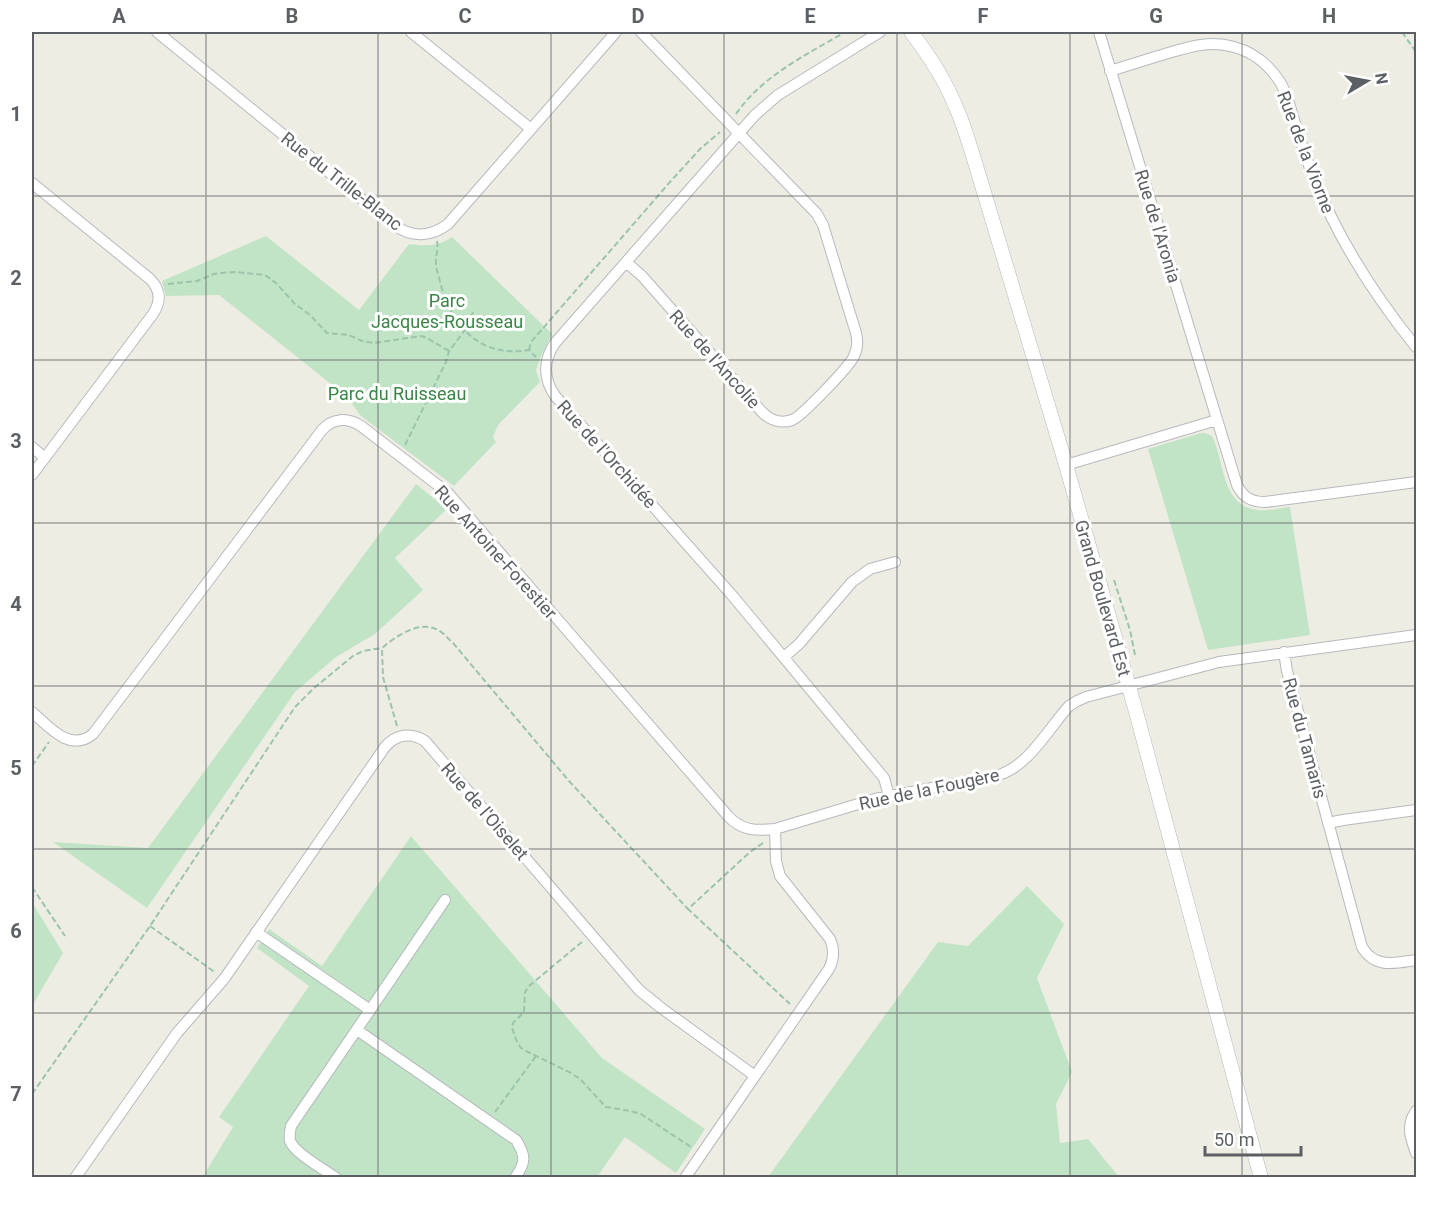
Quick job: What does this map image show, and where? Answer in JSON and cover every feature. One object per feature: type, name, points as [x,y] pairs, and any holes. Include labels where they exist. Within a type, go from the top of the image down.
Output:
[{"type":"street","name":"Rue du Trille-Blanc","points":[[157,32],[394,225],[408,233],[419,235],[429,234],[448,224],[616,32]]},
{"type":"street","points":[[411,32],[531,129]]},
{"type":"street","points":[[641,32],[739,133]]},
{"type":"street","name":"Rue de l'Orchidée","points":[[880,32],[778,95],[763,107],[552,347],[546,362],[546,373],[548,383],[556,397],[731,594],[884,778],[889,796]]},
{"type":"street","name":"Grand Boulevard Est","points":[[911,32],[939,74],[962,122],[1066,465],[1184,888],[1261,1178]]},
{"type":"street","name":"Rue de l'Aronia","points":[[1099,32],[1241,493],[1252,500],[1264,502],[1416,482]]},
{"type":"street","name":"Rue de la Viorne","points":[[1110,71],[1189,47],[1212,44],[1227,45],[1242,50],[1256,57],[1268,67],[1278,79],[1285,93],[1308,162],[1336,228],[1378,299],[1416,347]]},
{"type":"street","name":"Rue de l'Ancolie","points":[[626,262],[642,276],[762,412],[773,420],[787,421],[800,416],[850,363],[856,352],[857,339],[821,221],[814,210],[739,133]]},
{"type":"street","points":[[32,183],[150,279],[158,289],[159,301],[157,309],[32,475]]},
{"type":"street","name":"Rue Antoine-Forestier","points":[[32,712],[67,739],[75,741],[93,734],[325,427],[340,420],[352,421],[448,493],[733,821]]},
{"type":"street","points":[[1066,465],[1217,420]]},
{"type":"street","points":[[32,447],[45,458]]},
{"type":"street","points":[[784,657],[799,644],[852,582],[870,569],[895,562]]},
{"type":"street","name":"Rue de la Fougère","points":[[733,821],[748,829],[775,830],[851,805],[1006,772],[1021,763],[1073,703],[1086,697],[1213,663],[1416,635]]},
{"type":"street","name":"Rue du Tamaris","points":[[1284,652],[1287,671],[1360,942],[1370,957],[1382,963],[1416,960]]},
{"type":"street","points":[[75,1178],[177,1033],[224,979],[385,747],[399,736]]},
{"type":"street","name":"Rue de l'Oiselet","points":[[399,736],[413,736],[429,745],[646,996],[754,1076]]},
{"type":"street","name":"Rue du Tamaris","points":[[1328,823],[1416,810]]},
{"type":"street","points":[[685,1178],[829,969],[832,961],[834,952],[830,939],[780,876],[776,861],[775,830]]},
{"type":"street","points":[[336,1178],[296,1150],[289,1135],[291,1126],[445,900]]},
{"type":"street","points":[[256,932],[370,1010]]},
{"type":"street","points":[[357,1030],[516,1140],[522,1149],[524,1159],[523,1167],[515,1178]]},
{"type":"street","points":[[1416,1111],[1410,1123],[1409,1132],[1416,1153]]},
{"type":"path","points":[[738,112],[757,89],[775,75],[844,32]]},
{"type":"path","points":[[1402,32],[1416,52]]},
{"type":"path","points":[[529,350],[531,342],[670,182],[713,136],[721,132]]},
{"type":"path","points":[[437,241],[438,252],[435,262],[444,297],[450,310],[465,330],[479,342],[495,349],[512,352],[529,350]]},
{"type":"path","points":[[158,289],[165,285],[197,281],[221,273],[265,275],[327,333],[349,335],[374,343],[421,336],[449,351]]},
{"type":"path","points":[[399,456],[446,362],[449,351],[465,330],[474,310]]},
{"type":"path","points":[[529,350],[539,358]]},
{"type":"path","points":[[32,1094],[150,926],[295,707],[353,656],[363,651],[382,648],[394,638],[414,629],[437,630],[453,643],[569,781],[688,909],[799,1012]]},
{"type":"path","points":[[382,648],[383,677],[399,736]]},
{"type":"path","points":[[32,766],[55,732]]},
{"type":"path","points":[[688,909],[775,830]]},
{"type":"path","points":[[32,887],[65,936]]},
{"type":"path","points":[[150,926],[224,979]]},
{"type":"path","points":[[591,934],[529,986],[525,992],[524,1012],[513,1023],[512,1028],[517,1042],[521,1048],[580,1079],[606,1107],[641,1114],[701,1154]]},
{"type":"path","points":[[488,1121],[536,1056]]},
{"type":"green space","points":[[266,236],[359,310],[409,244],[432,245],[452,237],[552,334],[536,370],[540,382],[498,425],[493,437],[496,442],[454,486],[361,416],[346,396],[219,295],[166,296],[162,281]]},
{"type":"green space","points":[[1201,433],[1212,436],[1226,481],[1237,500],[1246,507],[1258,510],[1290,507],[1310,635],[1208,650],[1148,449]]},
{"type":"green space","points":[[416,484],[446,510],[395,558],[423,590],[375,634],[336,657],[295,692],[147,908],[53,842],[148,848]]},
{"type":"green space","points":[[411,836],[602,1058],[705,1129],[676,1173],[625,1137],[597,1177],[202,1178],[233,1127],[219,1117],[309,986],[257,948],[269,929],[322,966]]},
{"type":"green space","points":[[1027,886],[1064,924],[1037,978],[1072,1072],[1056,1104],[1060,1143],[1088,1139],[1119,1177],[768,1177],[938,942],[968,946]]},
{"type":"green space","points":[[32,902],[63,953],[32,1006]]},
{"type":"park label","name":"Parc Jacques-Rousseau","points":[[447,310]]},
{"type":"park label","name":"Parc du Ruisseau","points":[[397,393]]}]
